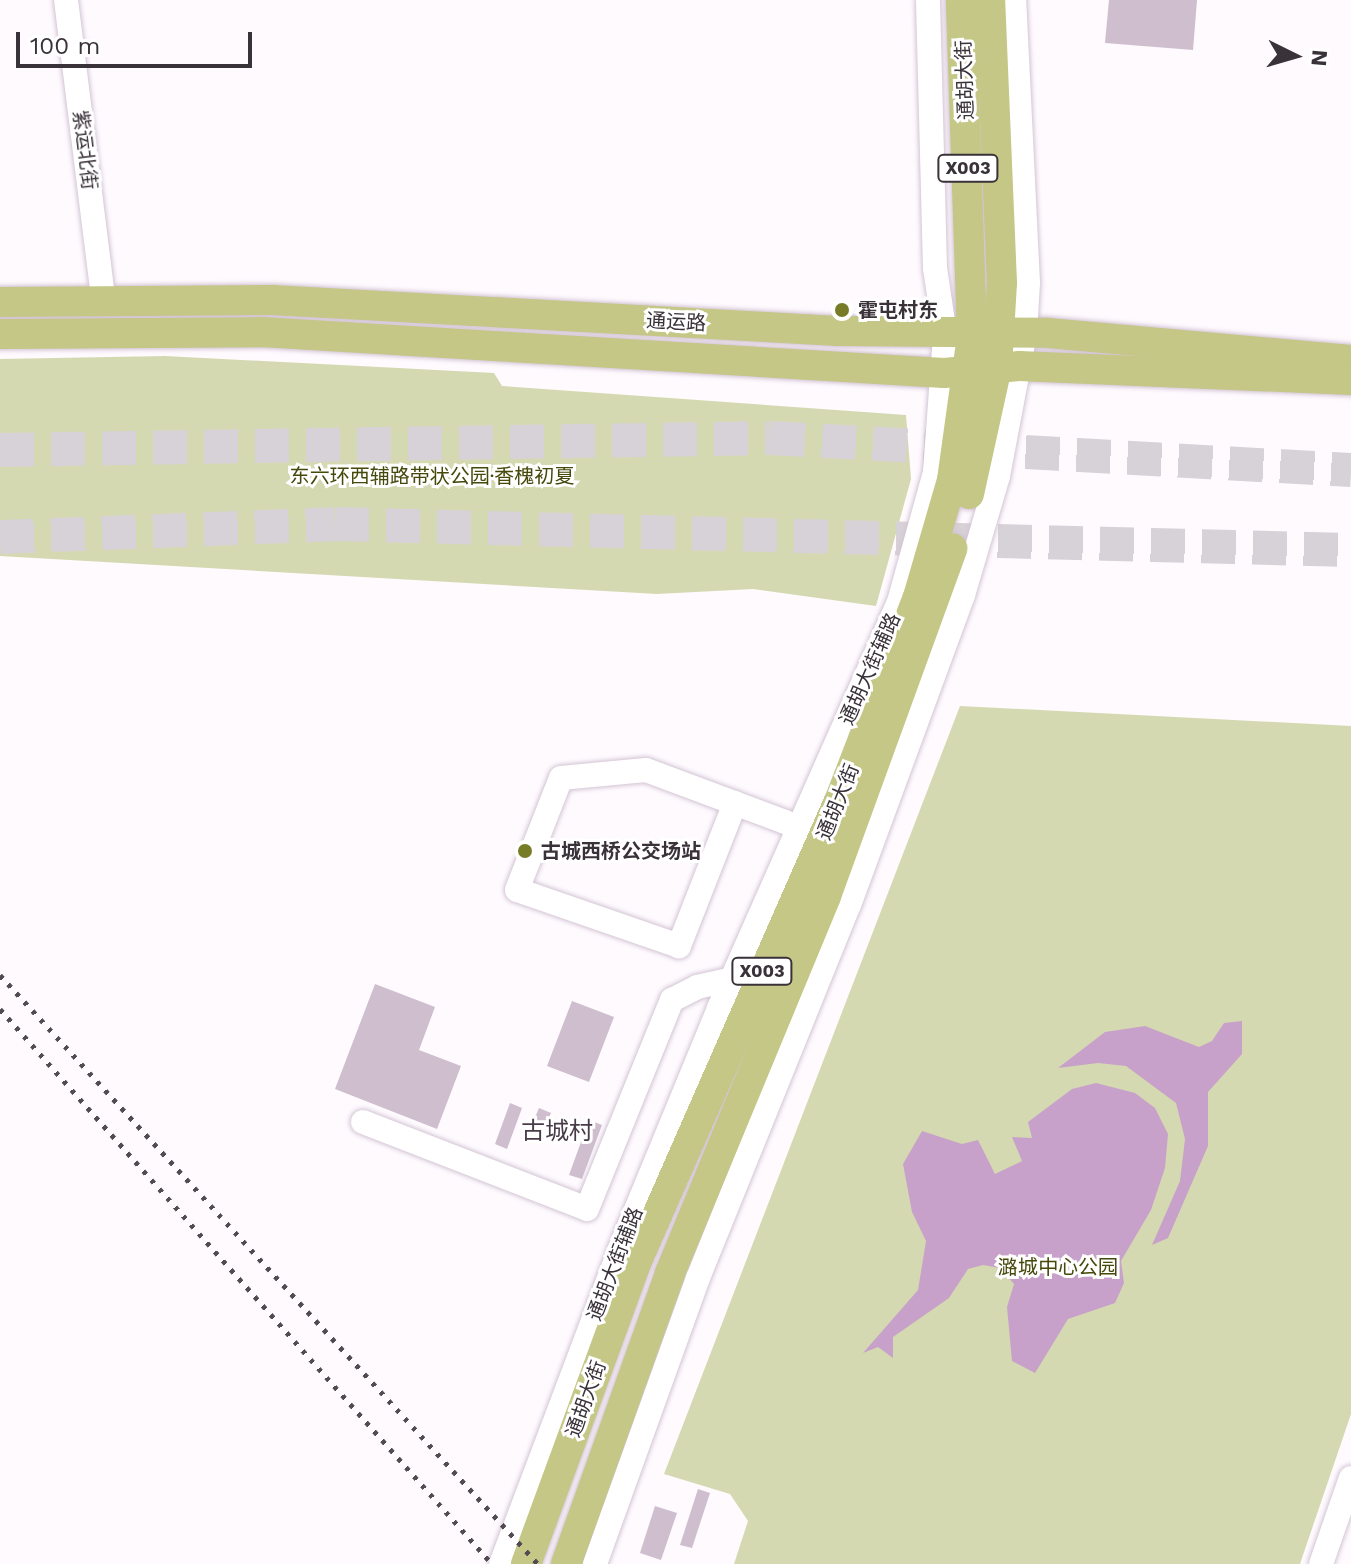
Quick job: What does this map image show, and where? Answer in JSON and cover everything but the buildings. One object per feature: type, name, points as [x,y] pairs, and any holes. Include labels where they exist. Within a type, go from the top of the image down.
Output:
[{"type":"main road","name":"通胡大街","points":[[566,1564],[670,1273],[833,842],[918,597],[983,369],[985,335],[961,0]]},
{"type":"main road","name":"通胡大街","points":[[985,335],[1002,283],[990,0]]},
{"type":"main road","name":"通运路","points":[[0,302],[272,300],[985,335],[1351,360]]},
{"type":"main road","name":"通运路","points":[[0,334],[261,332],[983,369],[1351,380]]},
{"type":"main road","name":"通胡大街","points":[[526,1564],[746,977],[833,842]]},
{"type":"street","name":"紫运北街","points":[[66,0],[103,299]]},
{"type":"street","points":[[928,0],[935,268],[985,335]]},
{"type":"street","points":[[595,1564],[698,1278],[833,842],[963,595],[998,476],[983,369],[985,335],[1027,210],[1014,0]]},
{"type":"street","points":[[735,803],[679,946],[517,890],[561,778],[646,770],[735,803],[833,842]]},
{"type":"street","points":[[363,1122],[587,1209],[672,1000],[746,977]]},
{"type":"street","name":"通胡大街辅路","points":[[501,1564],[619,1251],[746,977]]},
{"type":"street","points":[[1321,1564],[1351,1478]]},
{"type":"green space","name":"东六环西辅路带状公园·香槐初夏","points":[[165,356],[494,373],[502,386],[906,415],[911,479],[876,606],[753,589],[657,594],[0,556],[0,359]]},
{"type":"green space","name":"潞城中心公园","points":[[960,706],[1351,726],[1351,1414],[1300,1564],[734,1564],[748,1521],[730,1494],[664,1474]]},
{"type":"shaded area","points":[[1242,1021],[1242,1054],[1208,1092],[1208,1146],[1168,1238],[1152,1245],[1180,1181],[1185,1139],[1176,1103],[1126,1066],[1098,1063],[1058,1068],[1105,1032],[1145,1026],[1199,1047],[1212,1041],[1224,1023]]},
{"type":"shaded area","points":[[1096,1083],[1135,1093],[1155,1108],[1168,1134],[1165,1168],[1151,1210],[1121,1261],[1124,1283],[1115,1303],[1068,1319],[1035,1373],[1012,1361],[1007,1307],[1014,1284],[1000,1268],[983,1265],[968,1269],[949,1298],[893,1337],[893,1358],[878,1347],[863,1353],[918,1290],[926,1241],[912,1212],[903,1164],[922,1131],[962,1144],[978,1140],[995,1174],[1022,1161],[1012,1137],[1032,1138],[1028,1122],[1072,1089]]},
{"type":"tunnel","points":[[0,450],[771,438],[1351,470]]},
{"type":"tunnel","points":[[0,537],[335,524],[1351,550]]},
{"type":"railway","points":[[0,975],[538,1564]]},
{"type":"railway","points":[[0,1009],[492,1564]]},
{"type":"place","name":"霍屯村东","points":[[842,310]]},
{"type":"place","name":"古城西桥公交场站","points":[[525,851]]},
{"type":"district","name":"古城村","points":[[557,1132]]}]
